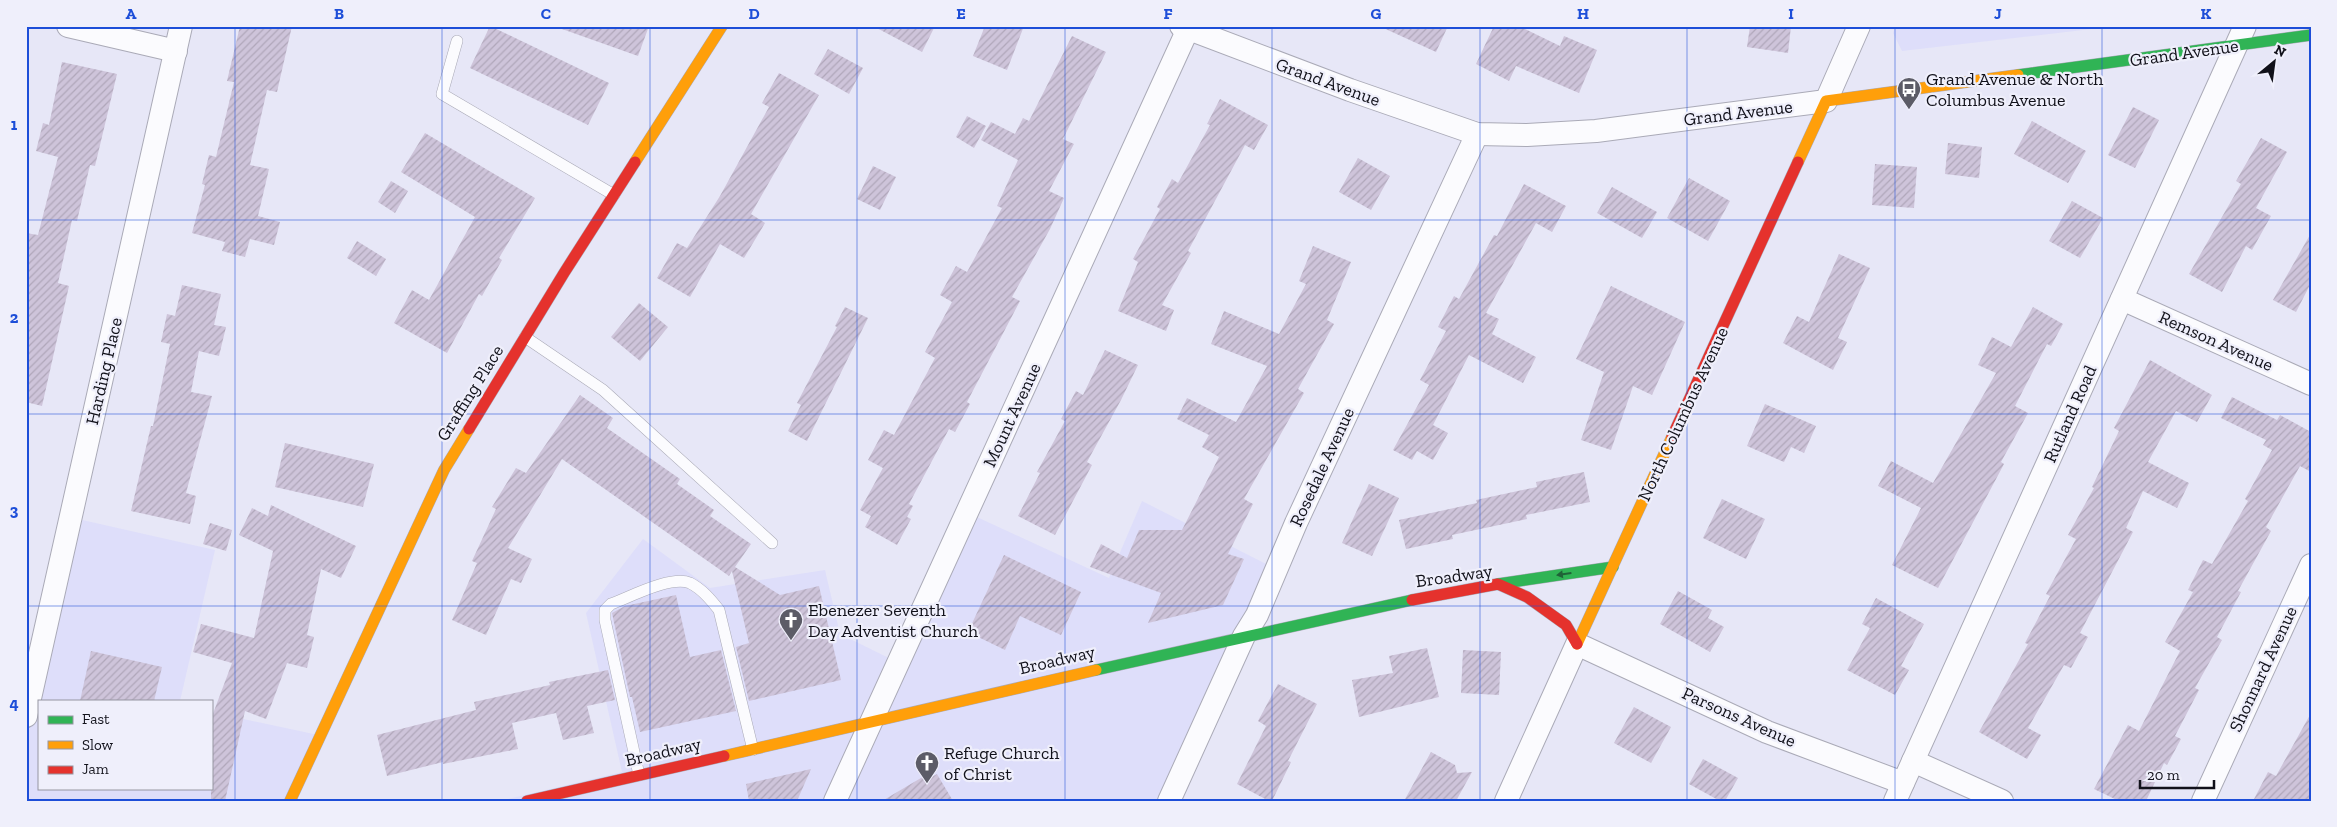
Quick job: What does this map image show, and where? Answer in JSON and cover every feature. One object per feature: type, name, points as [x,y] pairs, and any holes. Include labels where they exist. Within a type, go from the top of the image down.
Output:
[{"type":"street","points":[[68,26],[176,51]]},
{"type":"street","name":"Harding Place","points":[[26,716],[181,26]]},
{"type":"street","name":"Graffing Place","points":[[290,801],[444,470],[525,337],[722,26]]},
{"type":"street","name":"North Columbus Avenue","points":[[1506,801],[1859,26]]},
{"type":"street","name":"Grand Avenue","points":[[1184,28],[1350,90],[1477,134],[1527,135],[1596,131],[1826,101],[2240,36],[2311,35]]},
{"type":"street","name":"Mount Avenue","points":[[836,801],[1184,28]]},
{"type":"street","name":"Rutland Road","points":[[1899,792],[2240,36]]},
{"type":"street","name":"Rosedale Avenue","points":[[1169,801],[1244,636],[1257,615],[1296,523],[1477,134]]},
{"type":"street","name":"Remson Avenue","points":[[2122,298],[2311,384]]},
{"type":"street","name":"Shonnard Avenue","points":[[2203,801],[2311,565]]},
{"type":"street","points":[[1498,584],[1613,567]]},
{"type":"street","name":"Broadway","points":[[526,801],[1244,636],[1459,590],[1498,584],[1528,596],[1547,610],[1566,625],[1578,644]]},
{"type":"street","name":"Parsons Avenue","points":[[1578,644],[1899,792]]},
{"type":"street","points":[[1912,762],[2002,801]]},
{"type":"lane","points":[[457,41],[442,94],[614,195]]},
{"type":"lane","points":[[525,337],[603,390],[772,543]]},
{"type":"lane","points":[[639,776],[605,620],[605,610],[611,604],[675,580],[690,583],[705,594],[719,610],[753,750]]},
{"type":"shaded area","points":[[1895,26],[2117,26],[1902,51],[1893,33]]},
{"type":"shaded area","points":[[1142,501],[1274,568],[1167,801],[500,801],[622,772],[586,613],[643,539],[710,588],[825,570],[840,634],[893,660],[966,512],[1109,578]]},
{"type":"shaded area","points":[[69,517],[215,550],[180,700],[38,700],[38,790],[212,790],[212,712],[323,736],[291,801],[26,801],[26,707]]},
{"type":"building","points":[[240,26],[292,26],[277,92],[267,90],[250,165],[269,169],[258,216],[280,222],[274,245],[250,239],[245,257],[222,251],[225,242],[192,233],[205,185],[202,184],[209,155],[216,157],[234,82],[227,81]]},
{"type":"building","points":[[490,26],[609,83],[588,125],[470,68]]},
{"type":"building","points":[[562,26],[649,26],[638,56],[562,29]]},
{"type":"building","points":[[873,26],[935,26],[922,52]]},
{"type":"building","points":[[985,26],[1024,26],[1007,70],[973,56]]},
{"type":"building","points":[[1379,26],[1448,26],[1436,52]]},
{"type":"building","points":[[1494,26],[1519,26],[1560,46],[1564,36],[1597,50],[1579,93],[1516,66],[1509,81],[1476,64]]},
{"type":"building","points":[[1750,26],[1791,26],[1788,53],[1747,47]]},
{"type":"building","points":[[1072,36],[1106,52],[1063,139],[1074,144],[1049,191],[1064,198],[1050,229],[1012,297],[1020,301],[967,402],[970,404],[955,432],[949,429],[909,504],[913,506],[907,517],[911,519],[897,545],[865,527],[871,516],[860,510],[883,468],[868,460],[884,430],[894,435],[935,358],[925,352],[952,302],[940,295],[956,266],[967,272],[1002,208],[997,206],[1018,160],[981,140],[991,122],[1015,134],[1023,118],[1029,121]]},
{"type":"building","points":[[828,49],[863,68],[849,94],[814,74]]},
{"type":"building","points":[[62,62],[117,74],[95,166],[90,165],[77,221],[72,220],[58,283],[69,286],[42,406],[26,402],[26,233],[38,235],[58,157],[36,151],[43,123],[49,125]]},
{"type":"building","points":[[779,73],[819,95],[751,214],[765,223],[744,258],[720,244],[690,297],[657,278],[677,243],[687,248],[720,196],[769,107],[762,103]]},
{"type":"building","points":[[1220,99],[1268,125],[1254,150],[1245,145],[1188,251],[1191,253],[1162,305],[1174,310],[1166,331],[1118,311],[1138,262],[1133,259],[1160,209],[1157,207],[1172,179],[1178,183],[1210,125],[1207,124]]},
{"type":"building","points":[[2133,107],[2159,120],[2135,168],[2108,155]]},
{"type":"building","points":[[967,116],[986,126],[974,148],[956,137]]},
{"type":"building","points":[[2032,121],[2086,151],[2068,183],[2014,154]]},
{"type":"building","points":[[425,133],[535,198],[499,258],[502,260],[482,296],[479,294],[447,353],[394,323],[412,290],[429,300],[475,217],[401,172]]},
{"type":"building","points":[[2261,138],[2287,152],[2256,208],[2271,216],[2252,250],[2246,246],[2222,292],[2189,274],[2241,184],[2236,181]]},
{"type":"building","points":[[1948,143],[1982,147],[1979,178],[1945,174]]},
{"type":"building","points":[[1358,158],[1390,176],[1371,210],[1339,192]]},
{"type":"building","points":[[1875,164],[1917,167],[1914,208],[1872,205]]},
{"type":"building","points":[[873,166],[896,177],[880,210],[857,199]]},
{"type":"building","points":[[1689,178],[1730,201],[1708,241],[1667,218]]},
{"type":"building","points":[[391,181],[408,191],[395,213],[378,202]]},
{"type":"building","points":[[1524,184],[1566,206],[1552,232],[1536,223],[1486,313],[1499,319],[1492,334],[1536,357],[1523,383],[1469,355],[1433,425],[1448,433],[1433,460],[1417,451],[1412,460],[1393,450],[1429,385],[1420,380],[1446,331],[1438,327],[1454,296],[1459,299],[1494,235],[1497,236]]},
{"type":"building","points":[[1612,187],[1657,212],[1642,238],[1597,213]]},
{"type":"building","points":[[2072,201],[2103,218],[2080,258],[2049,241]]},
{"type":"building","points":[[2311,233],[2311,283],[2296,312],[2273,300]]},
{"type":"building","points":[[357,241],[386,259],[376,276],[347,258]]},
{"type":"building","points":[[1313,246],[1351,262],[1327,320],[1334,324],[1298,389],[1304,393],[1244,499],[1253,504],[1228,554],[1244,559],[1223,605],[1148,623],[1161,593],[1090,567],[1101,544],[1127,558],[1139,530],[1182,530],[1219,457],[1202,447],[1209,435],[1177,419],[1187,398],[1236,422],[1267,366],[1211,344],[1224,311],[1279,334],[1306,284],[1299,281]]},
{"type":"building","points":[[1839,254],[1870,268],[1838,338],[1847,342],[1833,370],[1783,343],[1797,316],[1809,322]]},
{"type":"building","points":[[182,285],[221,294],[214,325],[226,327],[219,356],[199,351],[191,392],[212,396],[186,493],[196,496],[190,524],[131,511],[151,426],[153,426],[170,344],[161,342],[167,314],[175,316]]},
{"type":"building","points":[[1611,286],[1685,322],[1652,395],[1633,386],[1611,450],[1581,440],[1604,372],[1576,359]]},
{"type":"building","points":[[639,303],[668,327],[640,361],[611,337]]},
{"type":"building","points":[[845,307],[868,318],[807,441],[788,431],[801,405],[797,403],[837,327],[835,326]]},
{"type":"building","points":[[2033,307],[2063,324],[2051,346],[2047,344],[2015,406],[2028,413],[2001,462],[2004,464],[1938,588],[1892,565],[1921,508],[1878,486],[1891,461],[1933,483],[1996,373],[1978,365],[1992,337],[2011,347]]},
{"type":"building","points":[[1105,350],[1138,365],[1087,462],[1092,465],[1055,535],[1018,516],[1040,473],[1037,472],[1065,421],[1061,419],[1076,391],[1083,395]]},
{"type":"building","points":[[2150,360],[2212,395],[2197,422],[2176,411],[2148,462],[2189,483],[2177,508],[2143,491],[2126,528],[2133,532],[2080,633],[2088,637],[2071,668],[2064,665],[2028,728],[2041,735],[2027,759],[1979,732],[2028,644],[2025,643],[2050,596],[2046,594],[2076,539],[2068,535],[2094,488],[2092,487],[2119,431],[2114,428]]},
{"type":"building","points":[[580,395],[613,418],[607,428],[680,479],[677,484],[714,510],[710,516],[751,544],[735,567],[780,595],[819,586],[841,680],[749,701],[736,647],[749,643],[732,571],[729,576],[562,459],[508,548],[532,559],[521,583],[511,579],[486,635],[452,620],[477,563],[472,561],[496,509],[492,507],[516,468],[526,473]]},
{"type":"building","points":[[2232,397],[2277,420],[2280,415],[2311,432],[2311,472],[2300,466],[2266,527],[2271,531],[2238,591],[2241,592],[2217,637],[2222,640],[2195,688],[2199,690],[2175,736],[2181,739],[2167,765],[2164,763],[2146,801],[2119,801],[2094,789],[2128,725],[2139,731],[2180,651],[2165,642],[2193,592],[2188,590],[2203,560],[2212,564],[2248,501],[2245,499],[2272,450],[2263,445],[2266,440],[2221,418]]},
{"type":"building","points":[[1765,404],[1816,426],[1804,453],[1791,447],[1784,462],[1747,446]]},
{"type":"building","points":[[285,443],[374,464],[363,507],[275,487]]},
{"type":"building","points":[[1584,472],[1590,502],[1526,515],[1527,519],[1452,535],[1453,539],[1406,549],[1399,520],[1477,503],[1476,500],[1537,487],[1536,482]]},
{"type":"building","points":[[1369,484],[1399,498],[1372,556],[1342,543]]},
{"type":"building","points":[[1722,499],[1765,519],[1746,559],[1703,538]]},
{"type":"building","points":[[271,505],[356,546],[341,578],[321,569],[307,635],[314,637],[307,668],[287,663],[266,719],[245,711],[225,801],[211,801],[212,716],[232,663],[193,652],[201,624],[254,638],[273,551],[239,535],[252,508],[268,516]]},
{"type":"building","points":[[210,523],[232,530],[226,551],[203,544]]},
{"type":"building","points":[[1004,555],[1081,592],[1061,635],[1020,616],[1005,650],[968,632]]},
{"type":"building","points":[[1678,591],[1712,610],[1708,618],[1724,627],[1710,652],[1660,624]]},
{"type":"building","points":[[676,595],[690,657],[721,650],[736,711],[640,732],[632,697],[630,697],[612,613],[625,606]]},
{"type":"building","points":[[1876,598],[1924,624],[1901,666],[1909,670],[1895,695],[1847,670],[1870,628],[1862,624]]},
{"type":"building","points":[[1427,648],[1439,697],[1359,717],[1352,680],[1393,673],[1389,656]]},
{"type":"building","points":[[1463,650],[1501,652],[1499,695],[1461,693]]},
{"type":"building","points":[[91,651],[162,667],[154,700],[80,700]]},
{"type":"building","points":[[608,670],[615,700],[587,706],[594,733],[563,740],[556,713],[512,723],[518,749],[443,764],[443,762],[387,776],[377,735],[476,710],[474,702],[550,685],[549,682]]},
{"type":"building","points":[[1278,684],[1317,704],[1288,761],[1291,762],[1272,801],[1269,801],[1237,784],[1266,726],[1258,721]]},
{"type":"building","points":[[1634,707],[1671,727],[1651,763],[1614,743]]},
{"type":"building","points":[[2311,713],[2311,801],[2253,801],[2268,772],[2276,776]]},
{"type":"building","points":[[1431,752],[1455,765],[1457,773],[1472,772],[1456,801],[1404,801]]},
{"type":"building","points":[[1703,759],[1738,778],[1725,801],[1720,801],[1689,784]]},
{"type":"building","points":[[811,769],[797,801],[749,801],[746,784]]},
{"type":"building","name":"Refuge Church of Christ","points":[[937,774],[953,801],[882,801],[926,775],[928,779]]},
{"type":"traffic: fast","points":[[2018,75],[2311,35]]},
{"type":"traffic: fast","points":[[1498,584],[1613,567]]},
{"type":"traffic: fast","points":[[1096,670],[1412,600]]},
{"type":"traffic: slow","points":[[635,162],[722,26]]},
{"type":"traffic: slow","points":[[1798,162],[1826,101],[2018,75]]},
{"type":"traffic: slow","points":[[290,801],[444,470],[469,429]]},
{"type":"traffic: slow","points":[[1577,644],[1672,437]]},
{"type":"traffic: slow","points":[[724,756],[1096,670]]},
{"type":"traffic: jam","points":[[469,429],[564,273],[635,162]]},
{"type":"traffic: jam","points":[[1672,437],[1798,162]]},
{"type":"traffic: jam","points":[[1412,600],[1498,584],[1527,597],[1566,625],[1577,644]]},
{"type":"traffic: jam","points":[[527,801],[724,756]]},
{"type":"place","name":"Grand Avenue & North Columbus Avenue","points":[[1909,110]]},
{"type":"place","name":"Ebenezer Seventh Day Adventist Church","points":[[791,641]]},
{"type":"place","name":"Refuge Church of Christ","points":[[927,784]]}]
